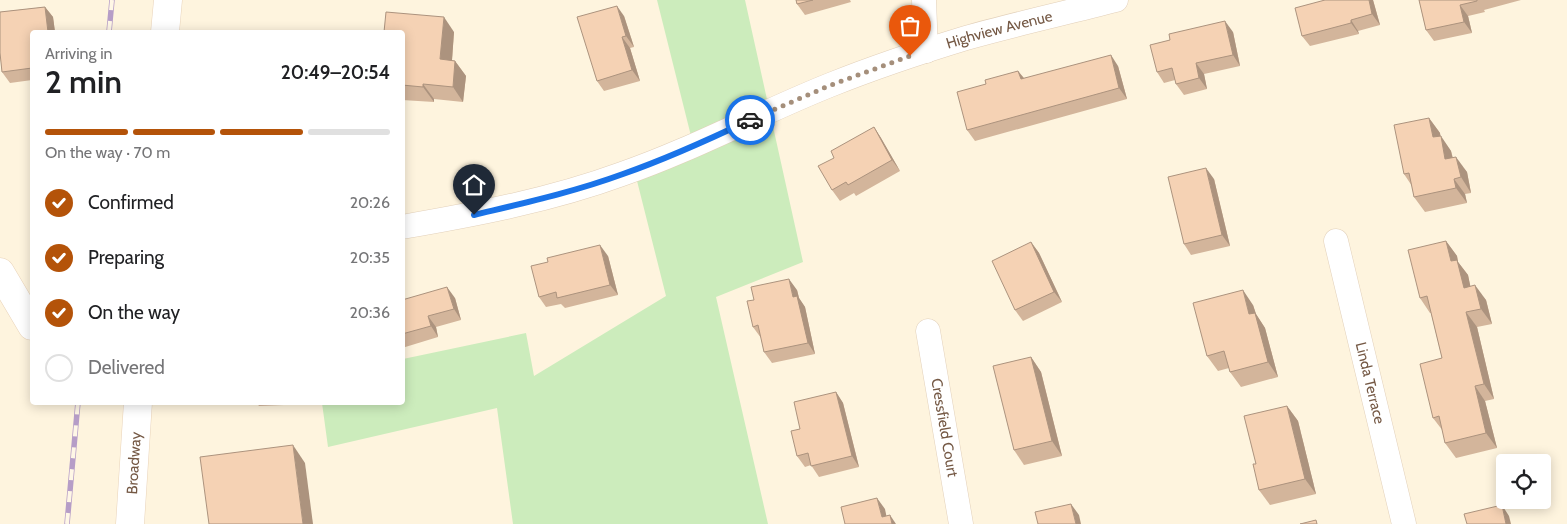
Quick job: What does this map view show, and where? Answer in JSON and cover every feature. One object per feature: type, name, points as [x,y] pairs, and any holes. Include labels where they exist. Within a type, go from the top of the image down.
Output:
[{"type":"main road","points":[[165,30],[168,0]]},
{"type":"main road","points":[[0,272],[30,323]]},
{"type":"main road","name":"Broadway","points":[[130,524],[138,405]]},
{"type":"street","points":[[924,0],[926,50]]},
{"type":"street","name":"Highview Avenue","points":[[405,226],[474,215],[549,197],[622,175],[693,147],[831,85],[926,50],[1116,0]]},
{"type":"street","name":"Linda Terrace","points":[[1336,242],[1404,524]]},
{"type":"street","name":"Cressfield Court","points":[[928,330],[961,524]]},
{"type":"green space","points":[[657,0],[745,0],[803,262],[716,297],[768,524],[513,524],[497,408],[328,447],[322,405],[405,405],[405,359],[526,333],[534,376],[666,296],[632,161],[694,148]]},
{"type":"building","points":[[796,0],[813,0],[797,4]]},
{"type":"building","points":[[1325,0],[1369,0],[1372,14],[1351,20],[1351,23],[1302,36],[1295,8]]},
{"type":"building","points":[[1419,0],[1477,1],[1460,5],[1464,22],[1426,30]]},
{"type":"building","points":[[617,6],[626,36],[622,37],[632,70],[597,81],[577,17]]},
{"type":"building","points":[[45,7],[48,30],[30,30],[30,68],[2,72],[0,12]]},
{"type":"building","points":[[386,12],[444,17],[440,59],[455,61],[453,87],[423,84],[423,87],[405,85],[405,30],[384,30]]},
{"type":"building","points":[[1225,21],[1233,55],[1196,63],[1199,78],[1176,84],[1172,68],[1157,72],[1150,45],[1170,40],[1169,34]]},
{"type":"building","points":[[1111,55],[1119,88],[967,130],[957,92],[986,84],[985,80],[1018,71],[1021,79]]},
{"type":"building","points":[[1429,118],[1433,137],[1441,136],[1445,159],[1456,157],[1461,177],[1454,179],[1456,188],[1414,197],[1409,173],[1404,174],[1394,125]]},
{"type":"building","points":[[874,127],[892,160],[848,185],[846,182],[832,190],[818,166],[834,158],[831,151]]},
{"type":"building","points":[[1206,168],[1222,235],[1184,244],[1168,177]]},
{"type":"building","points":[[1446,241],[1451,261],[1457,260],[1464,288],[1475,285],[1481,309],[1466,312],[1484,384],[1475,386],[1486,433],[1445,443],[1439,416],[1433,418],[1420,364],[1442,358],[1427,296],[1420,298],[1408,250]]},
{"type":"building","points":[[1031,242],[1054,292],[1015,310],[992,261]]},
{"type":"building","points":[[600,245],[610,285],[557,298],[556,292],[539,297],[531,266],[548,262],[547,258]]},
{"type":"building","points":[[789,279],[793,297],[797,296],[808,343],[764,352],[758,325],[753,327],[747,301],[754,300],[751,287]]},
{"type":"building","points":[[447,287],[454,309],[428,316],[431,326],[405,333],[405,299]]},
{"type":"building","points":[[1243,290],[1249,314],[1255,313],[1268,362],[1230,372],[1224,351],[1207,356],[1193,303]]},
{"type":"building","points":[[1031,357],[1052,441],[1014,450],[993,366]]},
{"type":"building","points":[[836,392],[852,456],[811,466],[808,453],[797,456],[791,431],[800,429],[794,402]]},
{"type":"building","points":[[1287,406],[1305,479],[1259,490],[1253,464],[1256,464],[1244,416]]},
{"type":"building","points":[[293,445],[303,524],[209,524],[200,457]]},
{"type":"building","points":[[877,498],[882,517],[890,515],[892,524],[845,524],[841,507]]},
{"type":"building","points":[[1071,504],[1076,524],[1038,524],[1035,512]]},
{"type":"building","points":[[1496,506],[1496,509],[1503,509],[1506,524],[1467,524],[1464,514]]},
{"type":"building","points":[[1316,520],[1317,524],[1300,524]]},
{"type":"railway","points":[[109,30],[112,0]]},
{"type":"railway","points":[[67,524],[78,405]]},
{"type":"way so far","points":[[750,120],[831,85],[910,56]]},
{"type":"route","points":[[474,215],[549,197],[622,175],[693,147],[750,120]]}]
